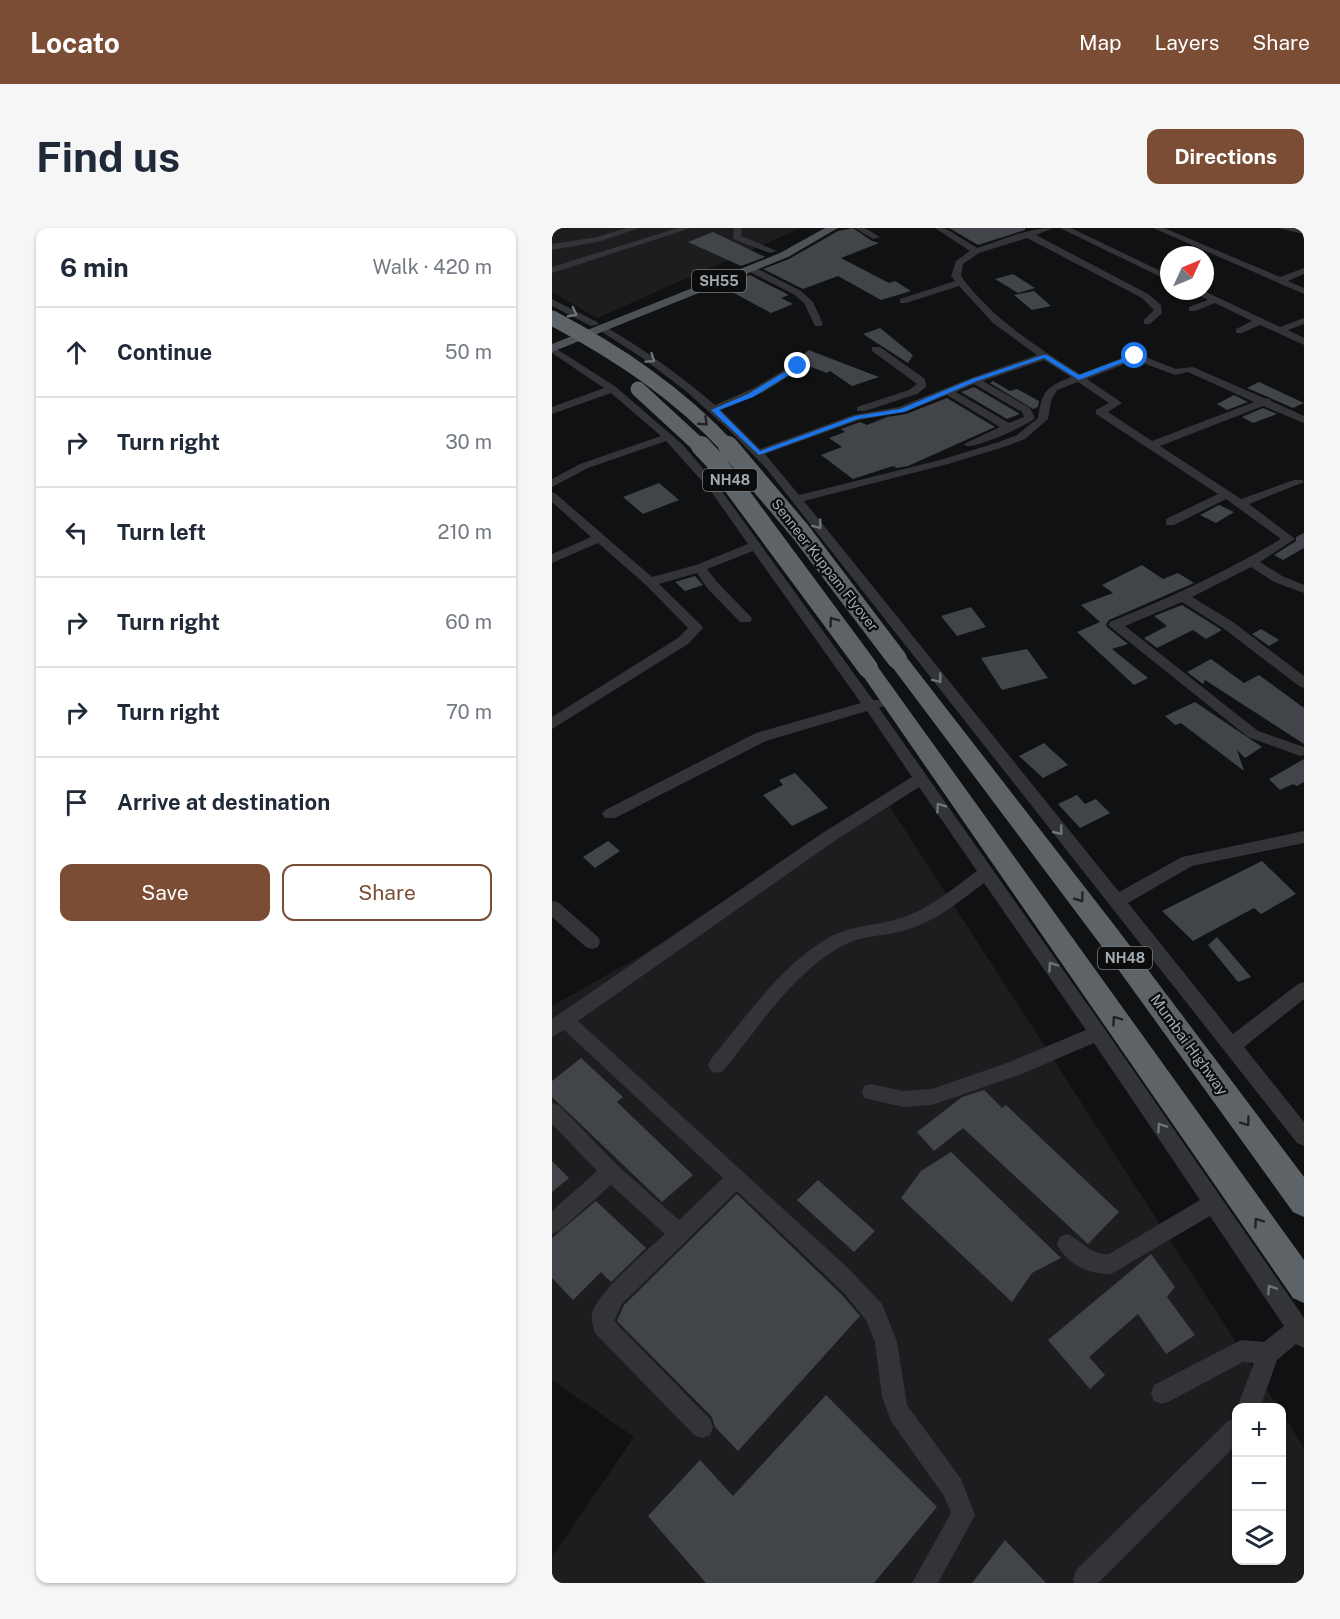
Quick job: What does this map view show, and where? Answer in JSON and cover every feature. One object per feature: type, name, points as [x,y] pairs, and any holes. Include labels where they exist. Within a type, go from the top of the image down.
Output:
[{"type":"highway","name":"Senneer Kuppam Flyover","points":[[552,318],[624,360],[673,396],[713,431],[766,489],[944,709]]},
{"type":"highway","name":"Senneer Kuppam Flyover","points":[[552,333],[598,361],[641,392],[692,437],[715,461],[868,668],[881,703]]},
{"type":"highway","name":"NH48","points":[[881,703],[1139,1073],[1304,1287]]},
{"type":"highway","name":"Mumbai Highway","points":[[944,709],[1304,1202]]},
{"type":"main road","name":"SH55","points":[[552,349],[597,326],[773,251],[818,228]]},
{"type":"main road","name":"SH55","points":[[552,342],[751,269],[784,255],[833,228]]},
{"type":"street","points":[[552,247],[598,239],[635,228]]},
{"type":"street","points":[[552,270],[687,228]]},
{"type":"street","points":[[738,228],[736,237],[773,251]]},
{"type":"street","points":[[860,228],[876,237]]},
{"type":"street","points":[[939,228],[975,251]]},
{"type":"street","points":[[1049,228],[975,251],[959,262],[956,276],[972,299],[1017,338],[1117,403],[1100,412],[1240,503],[1289,539],[1251,562],[1183,597],[1114,625],[1252,734],[1303,752]]},
{"type":"street","points":[[1064,228],[1160,274]]},
{"type":"street","points":[[1158,228],[1304,291]]},
{"type":"street","points":[[1282,228],[1304,231]]},
{"type":"street","points":[[1027,234],[1145,296],[1158,307],[1159,311],[1148,322]]},
{"type":"street","points":[[751,269],[798,293],[808,302],[818,324]]},
{"type":"street","points":[[1282,280],[1304,271]]},
{"type":"street","points":[[903,301],[960,283]]},
{"type":"street","points":[[1192,309],[1215,300],[1304,342]]},
{"type":"street","points":[[552,302],[597,326],[666,369],[756,450],[797,499],[944,709],[1116,902],[1304,1137]]},
{"type":"street","points":[[1239,331],[1260,321]]},
{"type":"street","points":[[1280,330],[1304,321]]},
{"type":"street","points":[[552,349],[612,389],[668,437],[699,469],[881,703],[921,779],[986,873],[1098,1033],[1139,1073],[1213,1203],[1301,1333],[1268,1353],[1241,1351],[1162,1393]]},
{"type":"street","points":[[756,450],[920,388],[921,381],[876,349]]},
{"type":"street","points":[[756,450],[857,417],[901,410],[975,380],[1045,356]]},
{"type":"street","points":[[797,499],[944,462],[1021,437],[1043,419],[1046,401],[1053,388],[1135,356],[1175,372],[1189,369],[1266,401],[1304,420]]},
{"type":"street","points":[[714,410],[751,396],[798,366]]},
{"type":"street","points":[[933,454],[948,454],[1030,418],[1030,414],[975,380]]},
{"type":"street","points":[[552,411],[612,389]]},
{"type":"street","points":[[947,391],[1010,428]]},
{"type":"street","points":[[1152,445],[1266,401]]},
{"type":"street","points":[[552,484],[584,466],[668,437]]},
{"type":"street","points":[[1240,503],[1298,482]]},
{"type":"street","points":[[1170,522],[1226,494]]},
{"type":"street","points":[[552,495],[650,582],[696,628],[683,641],[552,724]]},
{"type":"street","points":[[552,559],[598,538]]},
{"type":"street","points":[[650,582],[700,568],[756,545]]},
{"type":"street","points":[[1251,562],[1278,579],[1304,589]]},
{"type":"street","points":[[700,568],[712,585],[745,620]]},
{"type":"street","points":[[1183,597],[1228,626],[1304,683]]},
{"type":"street","points":[[609,814],[742,745],[783,730],[881,703]]},
{"type":"street","points":[[921,779],[827,838],[558,1024],[736,1178],[797,1234],[873,1311],[887,1346],[891,1389],[898,1412],[924,1451],[957,1492],[961,1503],[963,1515],[924,1583]]},
{"type":"street","points":[[1116,902],[1188,861],[1304,837]]},
{"type":"street","points":[[717,1065],[804,963],[835,942],[860,931],[905,924],[918,919],[986,873]]},
{"type":"street","points":[[552,907],[592,942]]},
{"type":"street","points":[[1232,1046],[1304,989]]},
{"type":"street","points":[[871,1092],[903,1100],[932,1097],[1012,1069],[1098,1033]]},
{"type":"street","points":[[552,1111],[611,1172],[679,1233]]},
{"type":"street","points":[[552,1224],[611,1172]]},
{"type":"street","points":[[702,1427],[603,1325],[603,1314],[615,1297],[736,1178]]},
{"type":"street","points":[[1066,1244],[1088,1263],[1111,1264],[1213,1203]]},
{"type":"street","points":[[1250,1403],[1260,1381],[1268,1353]]},
{"type":"street","points":[[1085,1579],[1232,1433]]},
{"type":"shaded area","points":[[552,228],[801,228],[597,318],[552,292]]},
{"type":"shaded area","points":[[883,796],[1275,1403],[1232,1403],[1232,1565],[1286,1565],[1286,1419],[1304,1448],[1304,1583],[552,1583],[552,1557],[634,1437],[552,1380],[552,1006],[642,955]]},
{"type":"building","points":[[853,228],[879,243],[841,258],[889,283],[895,281],[911,291],[881,300],[838,276],[803,289],[763,269],[789,259],[838,231]]},
{"type":"building","points":[[949,228],[1025,228],[1025,230],[978,245]]},
{"type":"building","points":[[713,232],[765,257],[741,266],[688,242]]},
{"type":"building","points":[[1013,274],[1035,288],[1018,293],[995,279]]},
{"type":"building","points":[[750,275],[789,295],[781,298],[793,304],[771,313],[721,286]]},
{"type":"building","points":[[1034,291],[1051,306],[1032,310],[1014,295]]},
{"type":"building","points":[[880,328],[913,355],[908,363],[863,334]]},
{"type":"building","points":[[809,350],[879,377],[852,386],[830,371],[827,373],[795,361]]},
{"type":"building","points":[[993,381],[1010,391],[1017,389],[1039,401],[1038,407],[1033,409],[990,383]]},
{"type":"building","points":[[1259,382],[1304,403],[1293,408],[1247,388]]},
{"type":"building","points":[[974,387],[1020,414],[1007,419],[961,392]]},
{"type":"building","points":[[1234,395],[1248,402],[1227,410],[1217,404]]},
{"type":"building","points":[[947,398],[995,427],[908,466],[897,468],[893,466],[853,479],[821,455],[842,447],[829,438],[845,432],[841,429],[860,422],[867,425],[887,417],[906,414]]},
{"type":"building","points":[[1263,408],[1277,414],[1253,423],[1242,417]]},
{"type":"building","points":[[659,483],[679,500],[643,514],[623,497]]},
{"type":"building","points":[[1219,505],[1234,512],[1216,523],[1200,515]]},
{"type":"building","points":[[1304,533],[1304,548],[1283,560],[1274,555],[1296,541],[1296,537]]},
{"type":"building","points":[[1142,565],[1163,579],[1178,573],[1194,583],[1109,620],[1106,624],[1128,644],[1112,649],[1148,678],[1134,685],[1077,632],[1100,622],[1081,605],[1113,593],[1102,585]]},
{"type":"building","points":[[695,576],[703,585],[685,591],[675,582]]},
{"type":"building","points":[[1182,605],[1222,630],[1206,639],[1193,630],[1157,648],[1144,638],[1167,626],[1154,616]]},
{"type":"building","points":[[971,607],[986,627],[957,636],[941,616]]},
{"type":"building","points":[[1261,629],[1279,640],[1269,646],[1252,634]]},
{"type":"building","points":[[1027,649],[1048,678],[1002,690],[981,658]]},
{"type":"building","points":[[1211,659],[1244,683],[1259,675],[1304,708],[1304,744],[1205,680],[1203,684],[1187,672]]},
{"type":"building","points":[[1195,702],[1262,747],[1245,758],[1237,750],[1244,771],[1181,723],[1175,725],[1165,716]]},
{"type":"building","points":[[1044,743],[1068,765],[1043,778],[1019,756]]},
{"type":"building","points":[[1304,759],[1304,782],[1297,786],[1293,784],[1280,790],[1269,779]]},
{"type":"building","points":[[795,773],[828,808],[792,826],[763,795],[783,785],[779,780]]},
{"type":"building","points":[[1077,795],[1085,804],[1096,799],[1110,813],[1080,828],[1058,804]]},
{"type":"building","points":[[608,841],[620,851],[595,868],[583,857]]},
{"type":"building","points":[[1262,861],[1296,894],[1261,914],[1254,908],[1193,941],[1162,911]]},
{"type":"building","points":[[1217,937],[1251,977],[1238,982],[1208,945]]},
{"type":"building","points":[[581,1058],[623,1097],[617,1102],[693,1175],[662,1202],[552,1097],[552,1081]]},
{"type":"building","points":[[984,1090],[1002,1108],[1006,1105],[1119,1212],[1088,1244],[963,1128],[934,1151],[917,1132],[962,1097]]},
{"type":"building","points":[[951,1152],[1061,1258],[1032,1273],[1012,1302],[901,1198],[921,1171]]},
{"type":"building","points":[[552,1161],[569,1178],[552,1192]]},
{"type":"building","points":[[818,1180],[875,1231],[854,1252],[797,1200]]},
{"type":"building","points":[[737,1194],[842,1295],[860,1316],[738,1451],[715,1427],[712,1417],[617,1321],[624,1305]]},
{"type":"building","points":[[596,1201],[646,1248],[611,1282],[601,1272],[573,1300],[552,1278],[552,1238]]},
{"type":"building","points":[[1151,1254],[1175,1287],[1167,1297],[1195,1335],[1166,1354],[1138,1314],[1089,1357],[1105,1375],[1090,1389],[1048,1340]]},
{"type":"building","points":[[826,1395],[937,1507],[874,1583],[706,1583],[648,1516],[700,1460],[733,1496]]},
{"type":"building","points":[[1005,1540],[1046,1583],[972,1583]]},
{"type":"route","points":[[798,366],[751,396],[714,410],[759,453],[857,417],[889,413],[911,407],[975,380],[1045,356],[1079,378],[1135,356]]}]
